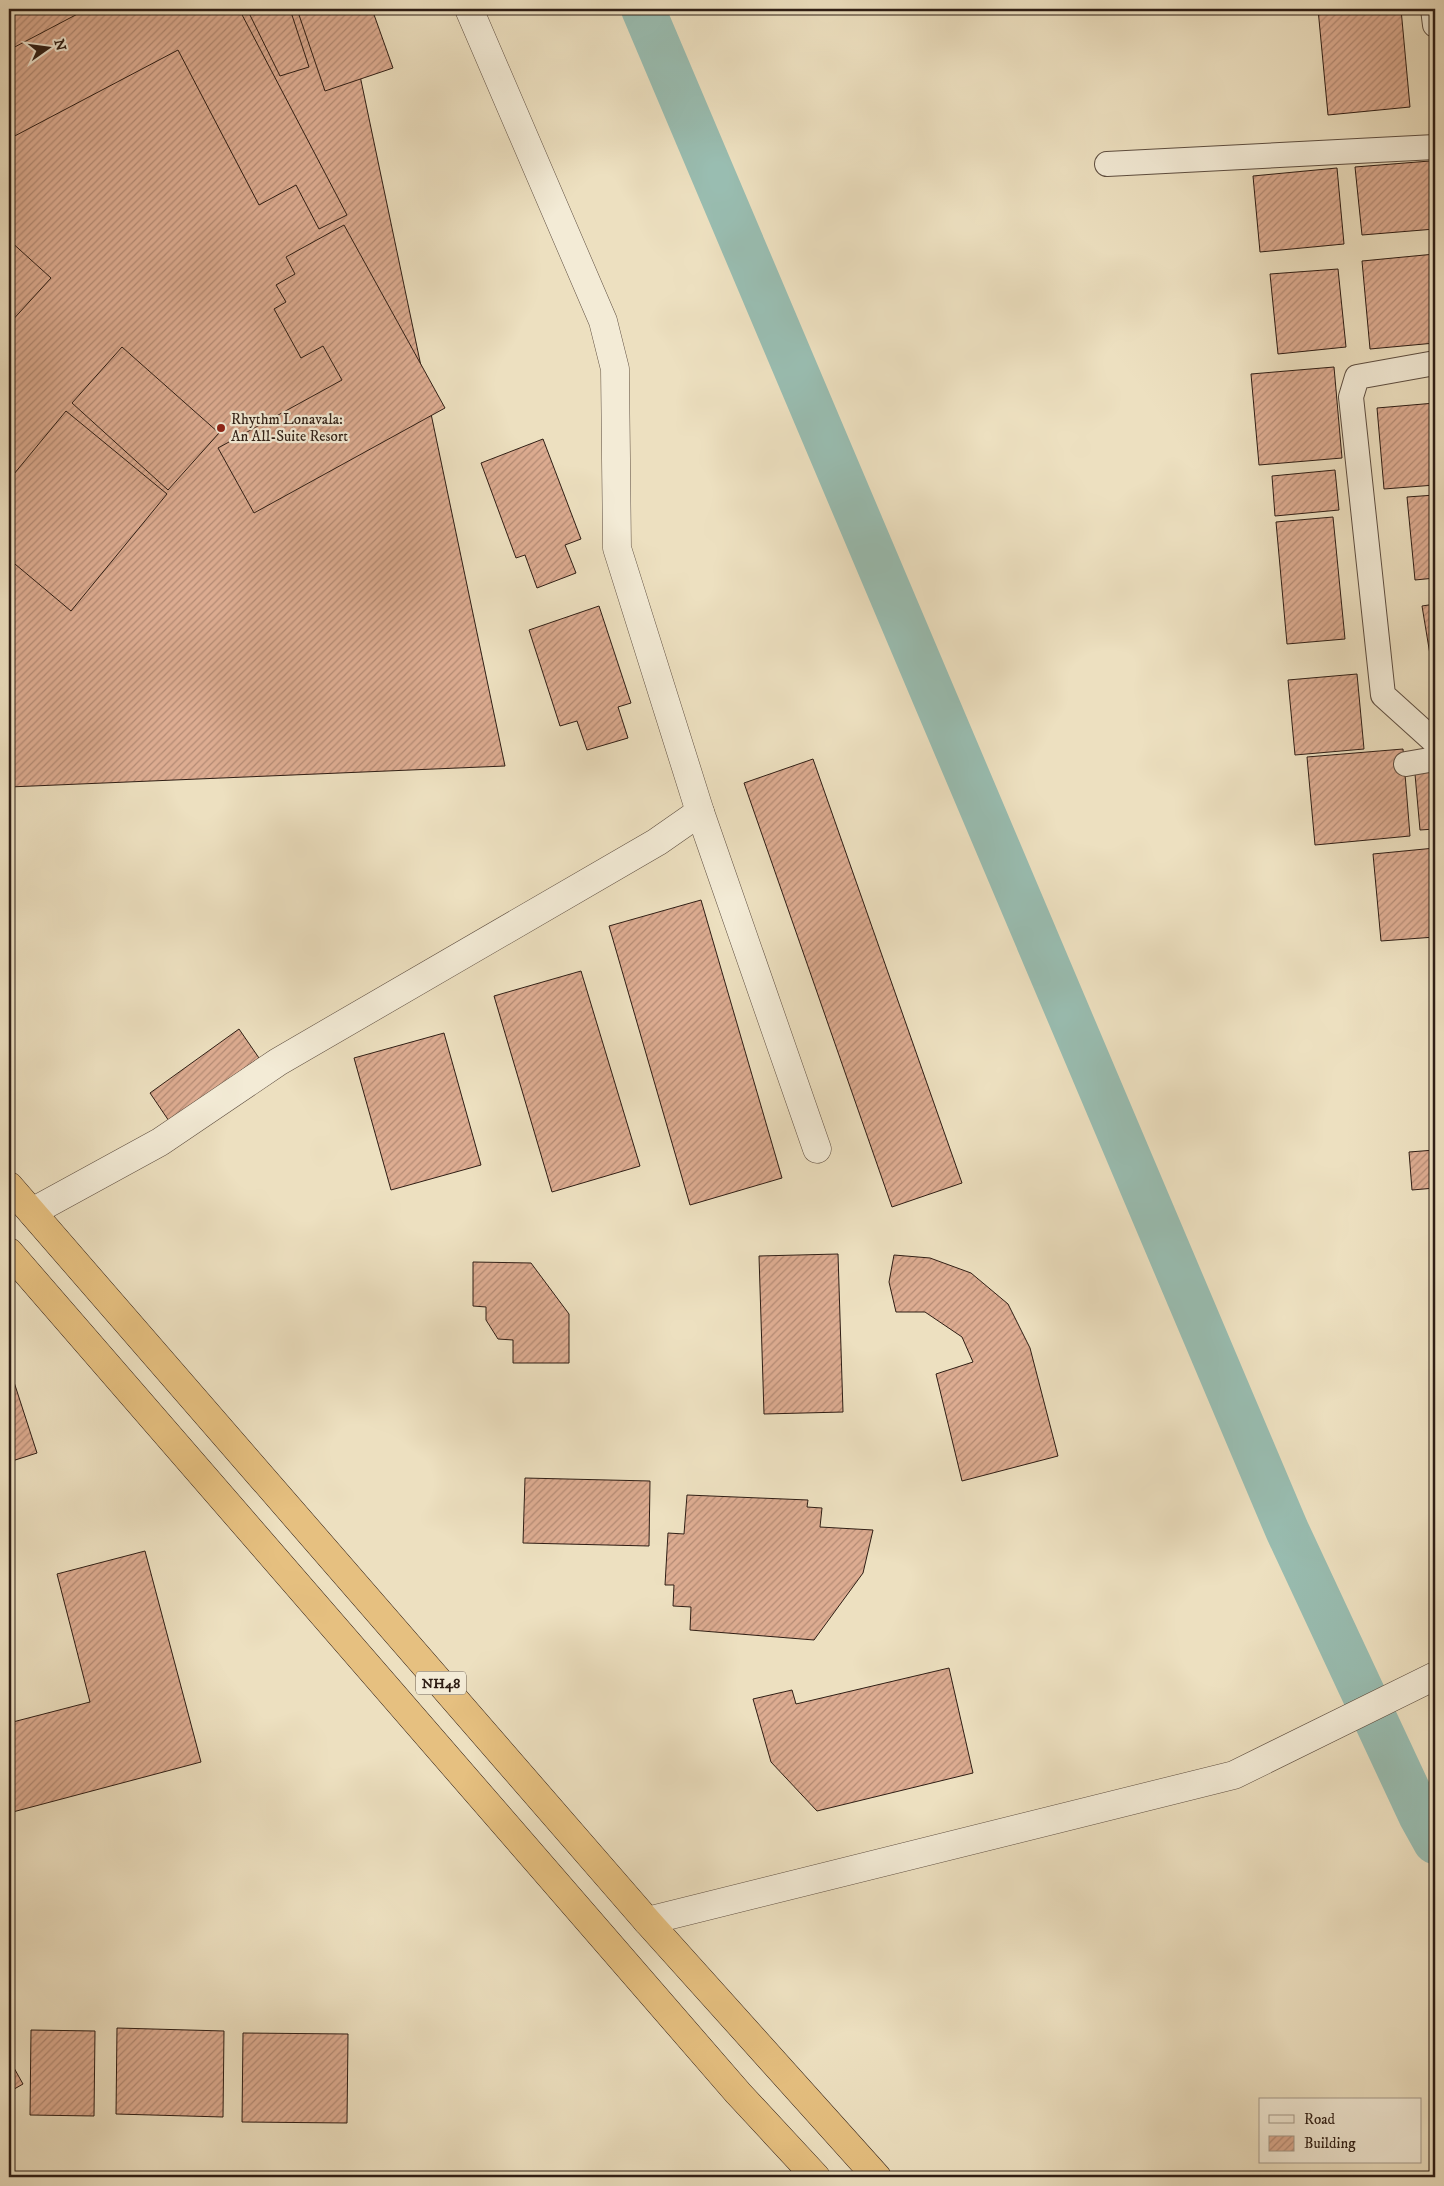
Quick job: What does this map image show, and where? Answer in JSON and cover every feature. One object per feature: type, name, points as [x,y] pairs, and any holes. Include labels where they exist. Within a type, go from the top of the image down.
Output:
[{"type":"highway","name":"NH48","points":[[9,1186],[647,1921],[877,2177]]},
{"type":"highway","name":"NH48","points":[[9,1252],[738,2093],[816,2177]]},
{"type":"street","points":[[469,9],[603,321],[615,369],[617,548],[700,812],[816,1149]]},
{"type":"street","points":[[32,1212],[160,1142],[278,1062],[657,842],[700,812]]},
{"type":"street","points":[[647,1921],[1234,1775],[1435,1676]]},
{"type":"lane","points":[[1433,9],[1435,25]]},
{"type":"lane","points":[[1107,164],[1435,147]]},
{"type":"lane","points":[[1435,362],[1357,377],[1351,397],[1383,695],[1435,742]]},
{"type":"lane","points":[[1406,764],[1435,759]]},
{"type":"building","name":"Rhythm Lonavala: An All-Suite Resort","points":[[9,9],[346,9],[505,766],[9,787],[9,90],[120,80],[9,71]]},
{"type":"building","points":[[87,9],[239,9],[347,215],[319,229],[296,185],[259,205],[178,50],[9,139],[9,50]]},
{"type":"building","points":[[247,9],[290,9],[309,67],[280,76]]},
{"type":"building","points":[[297,9],[372,9],[393,68],[325,91]]},
{"type":"building","points":[[1318,9],[1401,9],[1410,107],[1328,115]]},
{"type":"building","points":[[1430,161],[1435,229],[1362,235],[1355,167]]},
{"type":"building","points":[[1337,168],[1344,244],[1260,252],[1253,176]]},
{"type":"building","points":[[344,225],[445,408],[254,513],[218,448],[342,380],[323,346],[301,358],[274,309],[286,302],[276,285],[295,274],[286,257]]},
{"type":"building","points":[[9,240],[51,278],[9,324]]},
{"type":"building","points":[[1435,254],[1435,343],[1370,349],[1362,261]]},
{"type":"building","points":[[1338,269],[1346,347],[1278,354],[1270,274]]},
{"type":"building","points":[[122,347],[219,433],[168,490],[72,403]]},
{"type":"building","points":[[1334,367],[1342,458],[1259,465],[1251,374]]},
{"type":"building","points":[[1435,403],[1435,485],[1384,489],[1377,408]]},
{"type":"building","points":[[66,411],[167,494],[71,611],[9,559],[9,480]]},
{"type":"building","points":[[543,439],[581,539],[565,545],[576,573],[537,588],[525,555],[516,558],[481,463]]},
{"type":"building","points":[[1335,470],[1339,510],[1275,516],[1272,476]]},
{"type":"building","points":[[1435,495],[1435,578],[1415,580],[1407,497]]},
{"type":"building","points":[[1333,517],[1345,639],[1287,644],[1276,522]]},
{"type":"building","points":[[1435,604],[1435,685],[1422,606]]},
{"type":"building","points":[[599,606],[631,703],[618,707],[628,738],[587,750],[577,721],[560,726],[529,630]]},
{"type":"building","points":[[1357,674],[1364,749],[1295,755],[1288,680]]},
{"type":"building","points":[[1403,749],[1410,836],[1315,845],[1307,757]]},
{"type":"building","points":[[813,759],[962,1183],[892,1207],[744,783]]},
{"type":"building","points":[[1435,761],[1435,829],[1420,830],[1414,763]]},
{"type":"building","points":[[1435,848],[1435,937],[1381,941],[1373,854]]},
{"type":"building","points":[[701,900],[782,1178],[690,1205],[609,926]]},
{"type":"building","points":[[581,971],[640,1166],[552,1192],[494,996]]},
{"type":"building","points":[[239,1029],[259,1058],[169,1121],[150,1093]]},
{"type":"building","points":[[444,1033],[481,1165],[391,1190],[354,1058]]},
{"type":"building","points":[[1435,1150],[1435,1188],[1412,1190],[1409,1152]]},
{"type":"building","points":[[838,1254],[843,1412],[764,1414],[759,1256]]},
{"type":"building","points":[[894,1255],[930,1258],[971,1273],[1008,1304],[1030,1348],[1058,1456],[962,1481],[936,1374],[973,1362],[962,1337],[925,1312],[896,1312],[889,1282]]},
{"type":"building","points":[[473,1262],[531,1263],[569,1314],[569,1363],[513,1363],[513,1340],[498,1339],[486,1320],[486,1307],[473,1306]]},
{"type":"building","points":[[13,1379],[37,1453],[9,1462],[9,1380]]},
{"type":"building","points":[[525,1478],[650,1481],[649,1546],[523,1543]]},
{"type":"building","points":[[687,1495],[808,1500],[807,1507],[822,1508],[820,1527],[873,1530],[863,1573],[814,1640],[690,1630],[691,1607],[673,1606],[674,1585],[665,1585],[668,1533],[684,1534]]},
{"type":"building","points":[[145,1551],[201,1762],[9,1813],[9,1723],[90,1702],[57,1574]]},
{"type":"building","points":[[949,1668],[973,1773],[817,1811],[771,1762],[753,1699],[792,1690],[796,1704]]},
{"type":"building","points":[[117,2028],[224,2031],[223,2117],[116,2114]]},
{"type":"building","points":[[31,2030],[95,2031],[94,2116],[30,2115]]},
{"type":"building","points":[[243,2033],[348,2034],[347,2123],[242,2122]]},
{"type":"building","points":[[9,2059],[23,2084],[9,2092]]},
{"type":"waterway","points":[[643,9],[1287,1530],[1420,1815],[1435,1842]]},
{"type":"place","name":"Rhythm Lonavala: An All-Suite Resort","points":[[221,428]]}]
